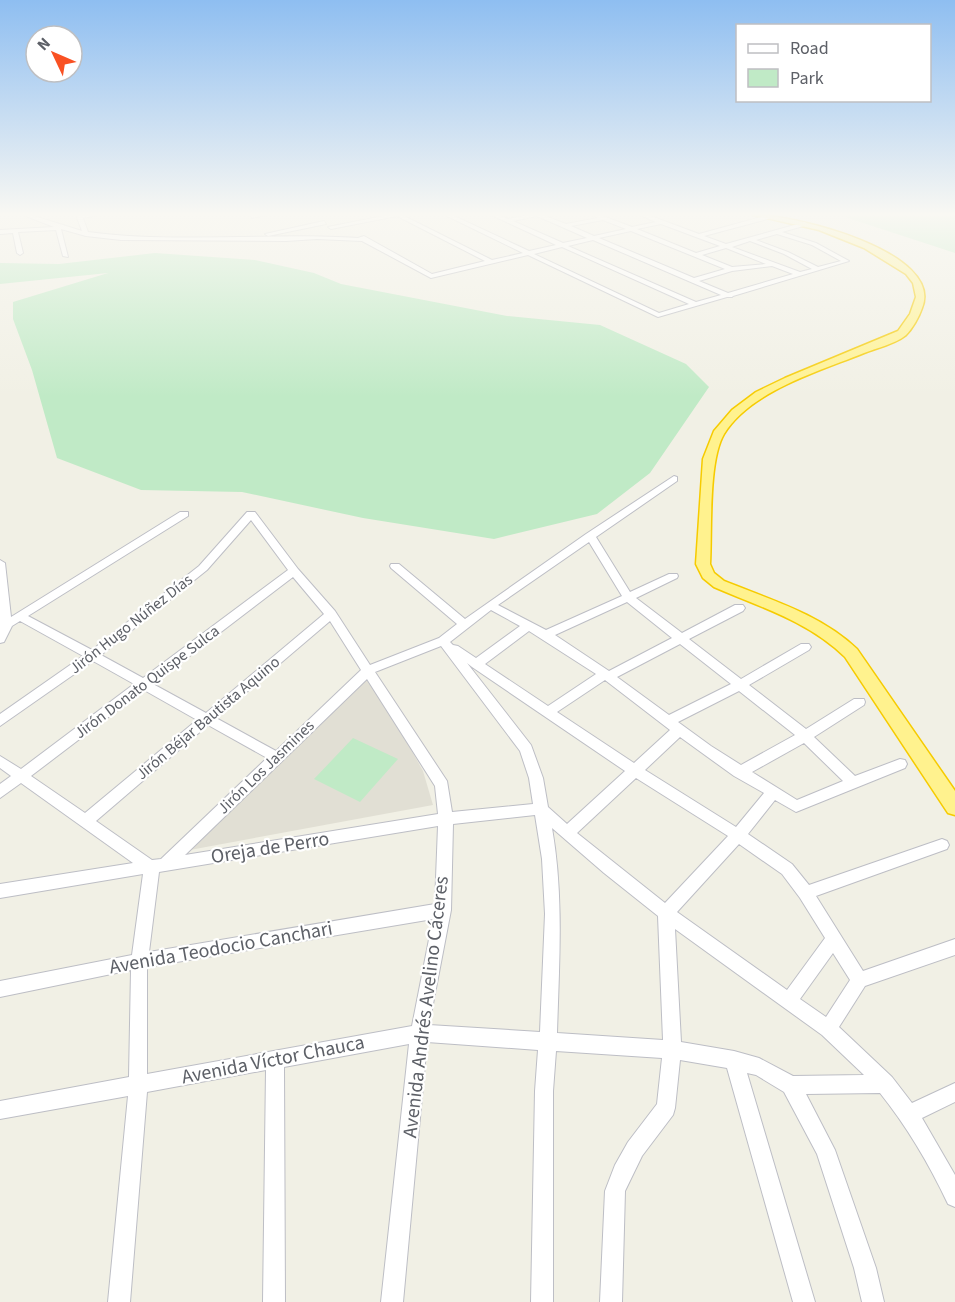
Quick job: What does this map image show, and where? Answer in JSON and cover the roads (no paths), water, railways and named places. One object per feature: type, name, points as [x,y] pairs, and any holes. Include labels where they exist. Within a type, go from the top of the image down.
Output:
[{"type":"highway","points":[[911,276],[921,290],[919,304],[902,333],[773,387],[736,412],[723,426],[712,444],[709,459],[703,564],[708,575],[719,584],[812,623],[851,653],[955,807]]},
{"type":"street","points":[[575,276],[653,314],[665,315],[793,276]]},
{"type":"street","points":[[631,276],[697,305]]},
{"type":"street","points":[[685,276],[730,296]]},
{"type":"street","points":[[695,280],[709,276]]},
{"type":"street","points":[[369,670],[443,641],[490,605],[674,479]]},
{"type":"street","points":[[0,639],[7,624],[184,514]]},
{"type":"street","name":"Avenida Andrés Avelino Cáceres","points":[[251,514],[294,571],[331,614],[442,784],[446,819],[443,910],[419,1033],[388,1301]]},
{"type":"street","name":"Jirón Hugo Núñez Días","points":[[0,721],[92,656],[203,568],[251,514]]},
{"type":"street","points":[[590,536],[628,597],[805,736],[852,782]]},
{"type":"street","points":[[0,563],[1,608],[7,624]]},
{"type":"street","points":[[395,566],[465,625]]},
{"type":"street","name":"Jirón Donato Quispe Sulca","points":[[0,792],[146,685],[294,571]]},
{"type":"street","points":[[546,635],[673,576]]},
{"type":"street","points":[[490,605],[546,635],[607,675],[673,726],[739,772],[796,806],[900,764]]},
{"type":"street","points":[[549,711],[607,675],[740,608]]},
{"type":"street","name":"Jirón Béjar Bautista Aquino","points":[[85,822],[331,614]]},
{"type":"street","points":[[20,616],[276,757]]},
{"type":"street","points":[[476,664],[528,626]]},
{"type":"street","points":[[443,641],[636,771],[766,853],[787,870],[806,893],[859,980]]},
{"type":"street","points":[[443,641],[526,748],[536,778],[550,860],[553,914],[544,1091],[542,1302]]},
{"type":"street","points":[[567,833],[636,771],[673,726],[805,647]]},
{"type":"street","name":"Jirón Los Jasmines","points":[[158,866],[369,670]]},
{"type":"street","points":[[739,772],[805,736],[859,702]]},
{"type":"street","points":[[0,761],[85,822],[158,866],[139,962],[138,1086],[119,1302]]},
{"type":"street","points":[[611,1302],[615,1191],[622,1172],[635,1149],[666,1108],[672,1050],[666,913],[737,836],[773,792]]},
{"type":"street","points":[[542,809],[567,833],[666,913],[828,1029],[885,1084],[910,1114],[939,1160],[955,1197]]},
{"type":"street","name":"Oreja de Perro","points":[[0,891],[446,819],[542,809]]},
{"type":"street","points":[[806,893],[942,845]]},
{"type":"street","name":"Avenida Teodocio Canchari","points":[[0,989],[139,962],[443,910]]},
{"type":"street","points":[[789,1001],[833,940]]},
{"type":"street","points":[[828,1029],[859,980],[955,947]]},
{"type":"street","name":"Avenida Víctor Chauca","points":[[0,1110],[419,1033],[672,1050],[734,1060],[759,1067],[791,1085]]},
{"type":"street","points":[[274,1302],[275,1059]]},
{"type":"street","points":[[734,1060],[804,1302]]},
{"type":"street","points":[[873,1302],[865,1268],[825,1150],[791,1085],[885,1084]]},
{"type":"street","points":[[910,1114],[955,1092]]}]
